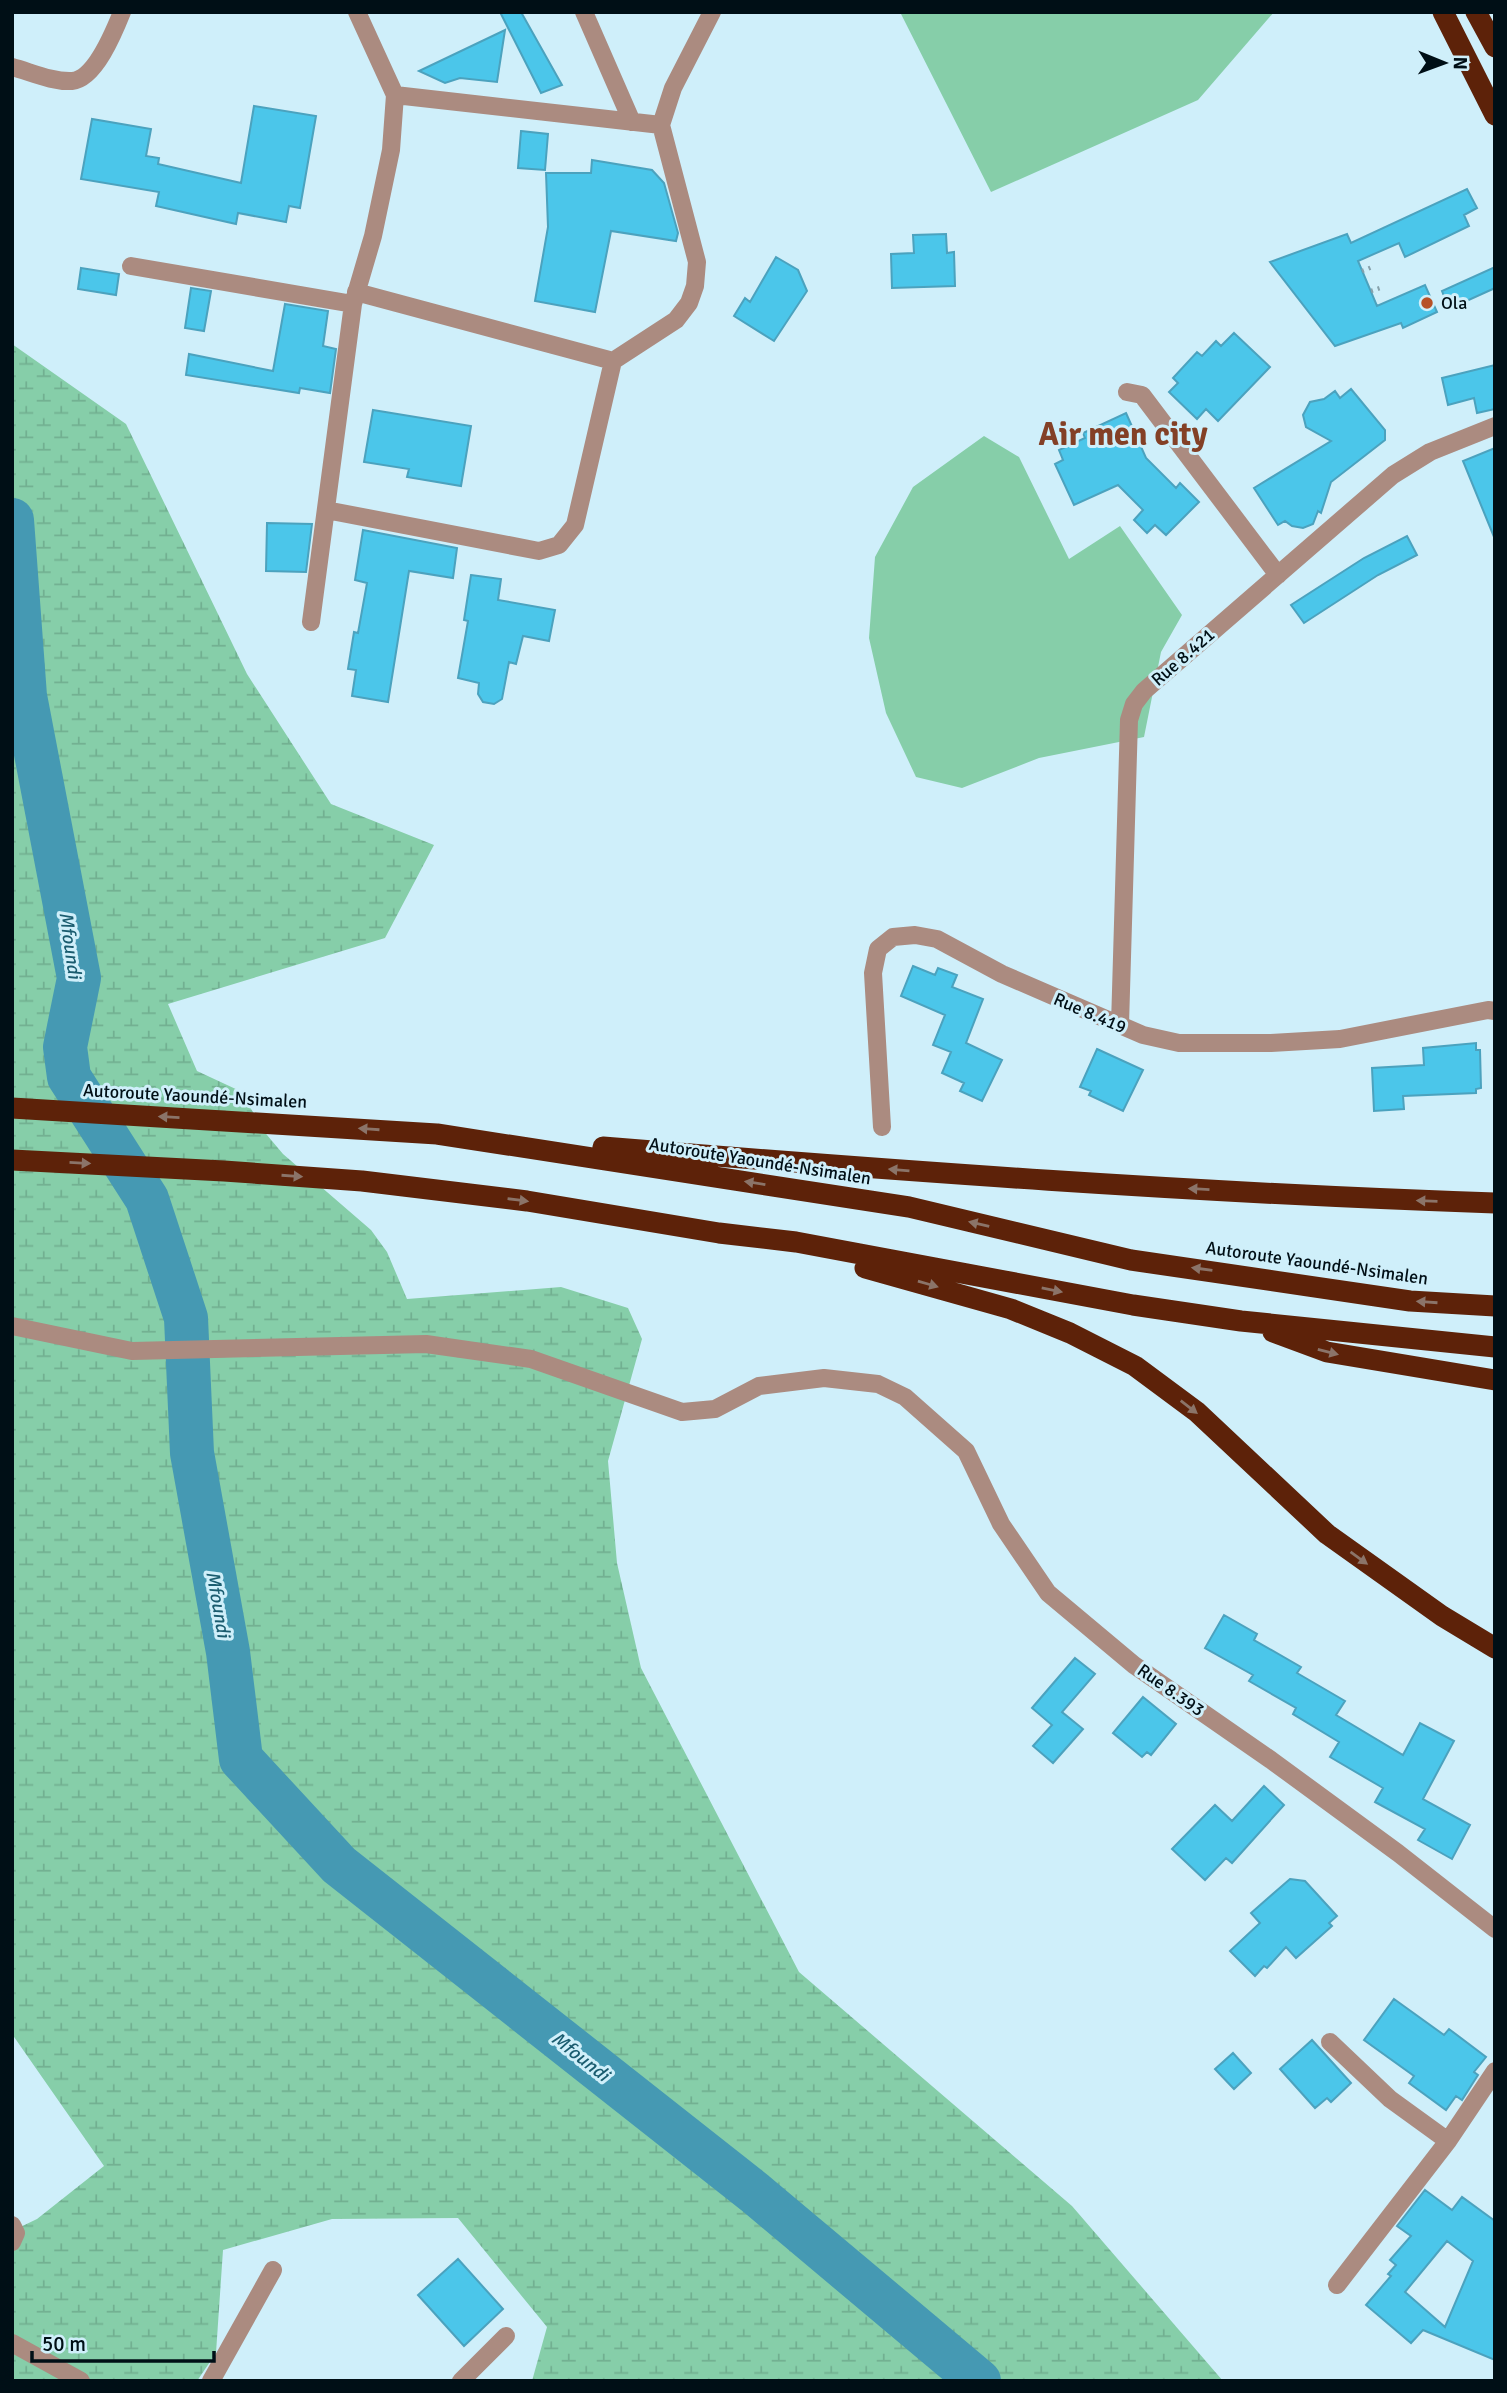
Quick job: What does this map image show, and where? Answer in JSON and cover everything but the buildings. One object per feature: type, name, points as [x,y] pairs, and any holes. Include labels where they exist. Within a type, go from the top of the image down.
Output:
[{"type":"highway","points":[[1443,12],[1495,115]]},
{"type":"highway","points":[[1476,12],[1495,47]]},
{"type":"highway","name":"Autoroute Yaoundé-Nsimalen","points":[[12,1108],[437,1134],[909,1207],[1131,1260],[1410,1301],[1495,1306]]},
{"type":"highway","points":[[437,1134],[941,1174],[1355,1198],[1495,1203]]},
{"type":"highway","points":[[12,1160],[362,1181],[527,1201],[719,1233],[796,1242],[1133,1305],[1241,1321],[1495,1347]]},
{"type":"highway","points":[[719,1233],[922,1282],[1011,1309],[1070,1333],[1135,1366],[1197,1412],[1327,1534],[1442,1616],[1495,1648]]},
{"type":"highway","points":[[1241,1321],[1327,1352],[1495,1380]]},
{"type":"street","points":[[12,67],[73,81],[90,74],[122,12]]},
{"type":"street","points":[[311,622],[355,298],[373,236],[391,150],[395,95],[357,12]]},
{"type":"street","points":[[584,12],[632,122]]},
{"type":"street","points":[[326,510],[539,551],[559,545],[575,525],[613,361],[676,320],[689,303],[695,286],[697,262],[661,125],[673,88],[712,12]]},
{"type":"street","points":[[395,95],[661,125]]},
{"type":"street","points":[[131,266],[355,298],[613,361]]},
{"type":"street","points":[[1128,392],[1142,395],[1278,575]]},
{"type":"street","name":"Rue 8.421","points":[[1120,1026],[1129,720],[1134,704],[1144,691],[1393,475],[1430,452],[1495,426]]},
{"type":"street","name":"Rue 8.419","points":[[882,1127],[873,973],[878,948],[894,937],[915,934],[937,939],[1002,974],[1120,1026],[1143,1035],[1179,1043],[1270,1043],[1340,1039],[1488,1010],[1495,1011]]},
{"type":"street","name":"Rue 8.393","points":[[12,1326],[132,1351],[426,1344],[531,1359],[682,1412],[715,1409],[759,1386],[824,1378],[878,1384],[905,1397],[966,1451],[1001,1524],[1048,1592],[1134,1665],[1282,1768],[1398,1853],[1495,1929]]},
{"type":"street","points":[[1329,2042],[1390,2099],[1448,2141]]},
{"type":"street","points":[[1338,2285],[1448,2141],[1495,2071]]},
{"type":"street","points":[[12,2225],[16,2233],[12,2242]]},
{"type":"street","points":[[211,2381],[272,2270]]},
{"type":"street","points":[[461,2381],[506,2336]]},
{"type":"street","points":[[12,2343],[80,2381]]},
{"type":"path","points":[[1363,271],[1375,266]]},
{"type":"path","points":[[1371,291],[1383,287]]},
{"type":"green space","points":[[900,12],[1274,12],[1198,100],[991,192]]},
{"type":"green space","points":[[12,344],[126,424],[247,674],[331,804],[434,845],[385,938],[168,1004],[197,1071],[240,1091],[267,1135],[283,1154],[371,1230],[387,1252],[407,1299],[561,1287],[628,1308],[642,1339],[608,1461],[617,1563],[641,1668],[799,1972],[1072,2206],[1223,2381],[532,2381],[547,2327],[458,2218],[332,2219],[223,2250],[216,2353],[197,2381],[12,2381],[12,2231],[37,2219],[104,2166],[12,2034]]},
{"type":"green space","points":[[984,436],[1019,457],[1069,559],[1120,526],[1182,615],[1161,652],[1144,737],[1039,758],[962,788],[916,777],[886,713],[869,638],[875,557],[913,487]]},
{"type":"waterway","name":"Mfoundi","points":[[12,520],[25,696],[79,978],[65,1047],[69,1077],[147,1199],[186,1318],[192,1453],[228,1652],[241,1759],[339,1865],[755,2193],[979,2381]]},
{"type":"place","name":"Ola","points":[[1427,303]]},
{"type":"district","name":"Air men city","points":[[1123,434]]}]
